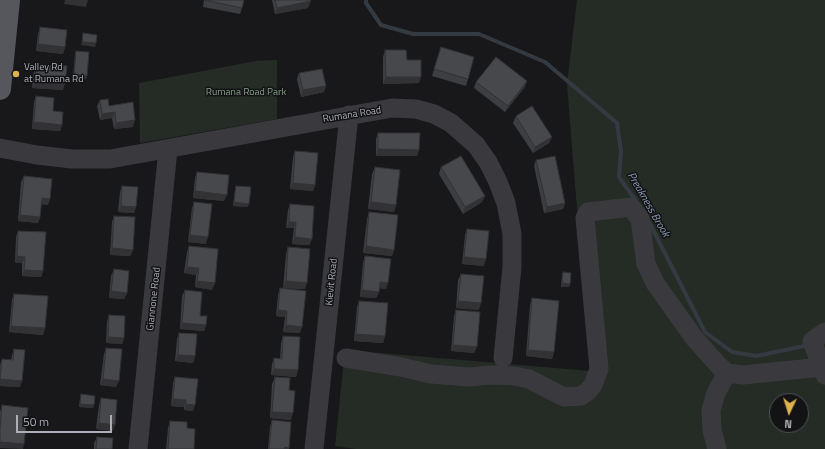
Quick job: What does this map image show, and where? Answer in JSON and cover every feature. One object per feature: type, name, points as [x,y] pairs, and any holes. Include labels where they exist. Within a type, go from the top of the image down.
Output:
[{"type":"main road","points":[[0,89],[9,0]]},
{"type":"street","name":"Rumana Road","points":[[0,148],[37,155],[91,160],[110,159],[349,115],[404,108],[434,114],[461,131],[476,145],[488,162],[506,203],[512,234],[512,267],[503,358]]},
{"type":"street","name":"Kievit Road","points":[[314,449],[349,115]]},
{"type":"street","name":"Giannone Road","points":[[138,449],[168,149]]},
{"type":"street","points":[[346,358],[401,367],[431,374],[469,377],[490,375],[515,376],[529,379],[564,397],[581,396],[593,385],[599,369],[585,218],[588,212],[631,207],[640,219],[646,264],[655,283],[695,339],[727,373],[757,375],[820,353]]},
{"type":"street","points":[[717,449],[712,430],[711,410],[716,393],[727,373]]},
{"type":"green space","points":[[577,0],[825,0],[825,449],[356,449],[335,446],[345,350],[590,371],[567,84]]},
{"type":"green space","name":"Rumana Road Park","points":[[277,60],[277,119],[140,143],[139,83],[256,61]]},
{"type":"building","points":[[205,0],[244,0],[242,8]]},
{"type":"building","points":[[275,0],[310,0],[311,1],[277,8]]},
{"type":"building","points":[[40,27],[67,30],[65,47],[38,44]]},
{"type":"building","points":[[83,33],[97,35],[96,43],[82,42]]},
{"type":"building","points":[[441,47],[474,57],[468,79],[434,69]]},
{"type":"building","points":[[385,50],[406,50],[407,60],[421,60],[421,77],[386,77]]},
{"type":"building","points":[[76,51],[89,52],[87,76],[74,75]]},
{"type":"building","points":[[496,57],[527,81],[508,106],[476,82]]},
{"type":"building","points":[[36,64],[67,66],[65,84],[35,82]]},
{"type":"building","points":[[322,69],[326,86],[303,90],[299,73]]},
{"type":"building","points":[[36,96],[54,98],[53,111],[63,112],[62,125],[34,122]]},
{"type":"building","points":[[108,99],[109,106],[133,102],[135,120],[116,123],[115,112],[102,114],[100,100]]},
{"type":"building","points":[[532,106],[552,137],[535,147],[516,116]]},
{"type":"building","points":[[378,133],[420,133],[419,150],[378,149]]},
{"type":"building","points":[[295,151],[318,153],[315,185],[293,183]]},
{"type":"building","points":[[461,156],[485,196],[465,207],[441,167]]},
{"type":"building","points":[[555,156],[565,203],[547,207],[536,160]]},
{"type":"building","points":[[375,167],[400,170],[396,205],[371,202]]},
{"type":"building","points":[[197,172],[229,175],[227,195],[195,191]]},
{"type":"building","points":[[24,176],[52,179],[50,199],[42,198],[40,217],[20,215]]},
{"type":"building","points":[[122,186],[138,187],[136,207],[121,206]]},
{"type":"building","points":[[236,186],[251,187],[249,204],[234,202]]},
{"type":"building","points":[[194,202],[212,204],[208,237],[190,235]]},
{"type":"building","points":[[290,204],[314,206],[312,239],[295,237],[296,222],[289,222]]},
{"type":"building","points":[[369,212],[398,215],[394,250],[366,246]]},
{"type":"building","points":[[114,216],[135,217],[133,250],[112,248]]},
{"type":"building","points":[[467,229],[489,231],[486,259],[464,257]]},
{"type":"building","points":[[18,231],[46,232],[43,271],[24,270],[25,257],[17,256]]},
{"type":"building","points":[[189,246],[218,249],[215,283],[197,281],[199,268],[187,267]]},
{"type":"building","points":[[288,247],[310,249],[307,283],[286,281]]},
{"type":"building","points":[[365,256],[391,259],[388,283],[380,282],[379,292],[362,290]]},
{"type":"building","points":[[114,269],[129,271],[127,293],[111,291]]},
{"type":"building","points":[[563,272],[571,273],[570,284],[562,283]]},
{"type":"building","points":[[461,274],[484,276],[481,303],[458,301]]},
{"type":"building","points":[[280,288],[306,291],[302,327],[286,325],[287,311],[278,310]]},
{"type":"building","points":[[185,290],[202,292],[200,316],[207,316],[206,325],[182,323]]},
{"type":"building","points":[[14,294],[48,296],[45,328],[11,326]]},
{"type":"building","points":[[532,298],[559,301],[554,352],[528,350]]},
{"type":"building","points":[[359,301],[388,303],[385,336],[356,334]]},
{"type":"building","points":[[456,310],[480,312],[477,347],[453,345]]},
{"type":"building","points":[[109,315],[125,316],[124,338],[108,337]]},
{"type":"building","points":[[179,333],[197,334],[195,356],[178,355]]},
{"type":"building","points":[[283,336],[300,337],[298,370],[274,369],[274,358],[282,359]]},
{"type":"building","points":[[106,348],[122,349],[119,381],[103,379]]},
{"type":"building","points":[[14,349],[25,350],[22,381],[0,379],[2,359],[13,360]]},
{"type":"building","points":[[175,377],[198,379],[195,405],[186,404],[186,400],[173,399]]},
{"type":"building","points":[[275,377],[290,378],[289,390],[295,391],[293,413],[272,412]]},
{"type":"building","points":[[81,394],[95,396],[94,405],[80,404]]},
{"type":"building","points":[[101,398],[117,400],[115,425],[99,423]]},
{"type":"building","points":[[2,405],[28,408],[24,444],[0,442]]},
{"type":"building","points":[[272,420],[291,422],[289,448],[269,449]]},
{"type":"building","points":[[170,421],[187,422],[187,428],[195,429],[194,449],[168,449]]},
{"type":"building","points":[[97,437],[113,438],[112,449],[96,449]]},
{"type":"waterway","name":"Preakness Brook","points":[[366,0],[366,3],[381,25],[413,34],[479,34],[545,62],[617,123],[621,151],[619,177],[636,201]]},
{"type":"waterway","name":"Preakness Brook","points":[[648,220],[705,332],[732,352],[756,356],[809,345]]},
{"type":"place","name":"Valley Rd at Rumana Rd","points":[[16,74]]}]
